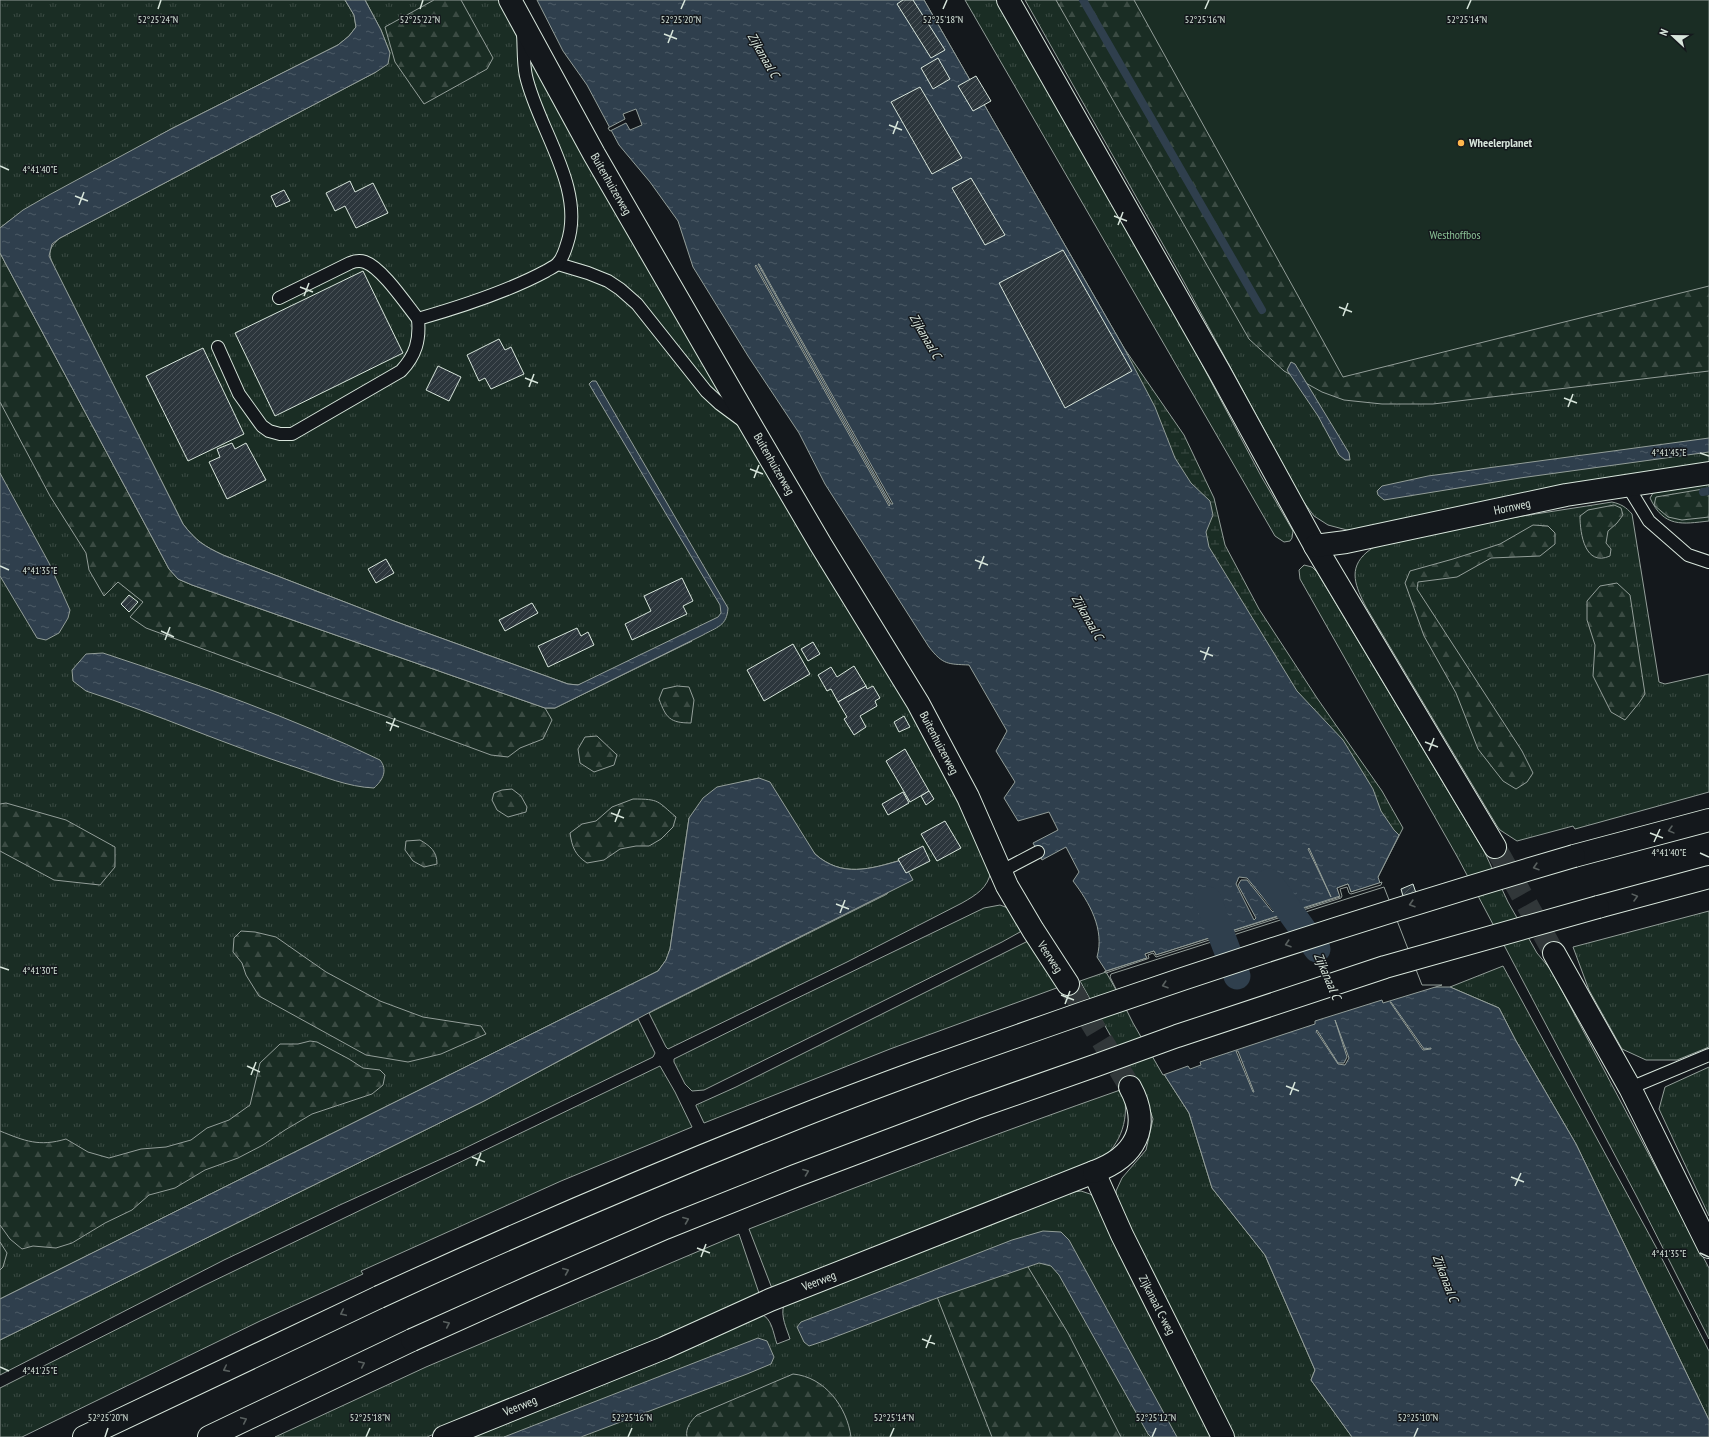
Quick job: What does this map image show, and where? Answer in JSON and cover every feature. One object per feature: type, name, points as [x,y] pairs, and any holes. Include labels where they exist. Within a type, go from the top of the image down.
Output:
[{"type":"main road","name":"Buitenhuizerweg","points":[[510,0],[598,161],[753,429],[821,545],[918,703],[968,797],[1000,872],[1033,930]]},
{"type":"main road","points":[[1008,0],[1219,371],[1315,546],[1495,847]]},
{"type":"main road","name":"Hornweg","points":[[1315,546],[1346,542],[1566,495],[1709,473]]},
{"type":"main road","points":[[84,1437],[379,1297],[502,1241],[781,1124],[989,1046],[1374,916],[1574,856],[1709,820]]},
{"type":"main road","points":[[209,1437],[412,1340],[665,1228],[795,1176],[975,1108],[1177,1036],[1386,967],[1709,877]]},
{"type":"main road","name":"Veerweg","points":[[1033,930],[1068,984]]},
{"type":"main road","points":[[1554,953],[1630,1088],[1709,1247]]},
{"type":"main road","name":"Veerweg","points":[[444,1437],[664,1348],[770,1300],[1109,1166],[1122,1158],[1130,1149],[1136,1138],[1139,1127],[1139,1106],[1130,1087]]},
{"type":"main road","name":"Zijkanaal C-weg","points":[[1094,1172],[1122,1234],[1223,1437]]},
{"type":"lane","points":[[418,319],[446,311],[528,280],[558,264],[570,237],[572,220],[571,203],[565,178],[526,75],[523,24]]},
{"type":"lane","points":[[218,347],[239,394],[262,426],[269,431],[280,434],[292,434],[401,371],[410,362],[418,342],[418,319],[388,282],[372,266],[359,260],[279,298]]},
{"type":"lane","points":[[558,264],[608,281],[620,289],[637,304],[706,391],[720,404],[753,429]]},
{"type":"lane","points":[[1628,485],[1649,521],[1688,555],[1709,562]]},
{"type":"lane","points":[[1000,872],[1038,852]]},
{"type":"lane","points":[[1630,1088],[1709,1055]]},
{"type":"green space","points":[[0,0],[345,0],[354,15],[356,27],[349,36],[338,45],[171,129],[9,221],[0,228]]},
{"type":"green space","points":[[365,0],[499,0],[957,792],[991,871],[987,882],[981,890],[962,903],[847,962],[668,1049],[649,1013],[887,894],[901,860],[878,866],[856,869],[846,869],[825,862],[815,854],[759,778],[741,782],[689,818],[670,949],[666,960],[658,971],[0,1299],[0,253],[169,569],[178,579],[545,708],[555,708],[692,641],[578,685],[568,684],[394,621],[223,555],[201,542],[192,535],[183,524],[55,269],[50,256],[51,249],[60,238],[376,72],[390,53],[381,30]]},
{"type":"green space","points":[[434,0],[461,0],[493,58],[487,69],[424,104],[395,62],[385,27]]},
{"type":"green space","points":[[887,0],[924,0],[1124,348],[1184,435],[1214,498],[1225,545],[1259,609],[1317,698],[1382,791],[1403,828],[1378,877],[1213,569],[1194,496]]},
{"type":"green space","points":[[965,0],[999,0],[1152,270],[1261,476],[1293,531],[1290,541],[1284,542],[1275,536]]},
{"type":"green space","name":"Westhoffbos","points":[[1025,0],[1709,0],[1709,464],[1355,530],[1347,530],[1328,525],[1314,516],[1303,501],[1178,271]]},
{"type":"green space","points":[[1056,0],[1191,0],[1709,278],[1709,371],[1433,404],[1382,404],[1344,400],[1322,392],[1284,371],[1249,339]]},
{"type":"green space","name":"Wheelerplanet","points":[[1134,0],[1709,0],[1709,286],[1343,377]]},
{"type":"green space","points":[[0,253],[169,569],[178,579],[545,708],[552,720],[543,739],[520,748],[508,757],[491,755],[146,628],[130,617],[143,602],[118,582],[104,596],[89,570],[86,553],[50,496],[0,402]]},
{"type":"green space","points":[[1709,483],[1709,521],[1690,523],[1675,522],[1661,515],[1655,508],[1650,498],[1653,493]]},
{"type":"green space","points":[[1709,488],[1709,517],[1682,520],[1668,517],[1654,505],[1656,497]]},
{"type":"green space","points":[[1612,502],[1628,509],[1632,514],[1659,682],[1665,684],[1709,674],[1709,792],[1575,829],[1573,826],[1517,841],[1500,830],[1497,826],[1366,607],[1359,592],[1355,572],[1361,558],[1367,552],[1388,542],[1485,522]]},
{"type":"green space","points":[[1614,505],[1621,508],[1623,515],[1608,531],[1606,543],[1611,549],[1610,556],[1602,558],[1595,557],[1586,547],[1583,539],[1580,516],[1588,510]]},
{"type":"green space","points":[[1533,525],[1548,526],[1555,533],[1555,544],[1540,556],[1491,558],[1457,577],[1418,582],[1417,589],[1522,751],[1533,773],[1527,782],[1516,789],[1503,781],[1478,749],[1456,693],[1424,636],[1405,583],[1410,571],[1500,544]]},
{"type":"green space","points":[[1304,565],[1312,567],[1317,572],[1484,851],[1508,902],[1537,953],[1551,970],[1709,1268],[1709,1339],[1637,1197],[1458,858],[1300,579],[1299,570]]},
{"type":"green space","points":[[1617,583],[1630,595],[1645,694],[1625,720],[1611,712],[1593,676],[1595,645],[1587,620],[1587,601],[1600,586]]},
{"type":"green space","points":[[677,686],[689,687],[694,700],[691,723],[678,722],[670,718],[664,711],[659,699],[663,689]]},
{"type":"green space","points":[[597,736],[617,755],[614,765],[594,772],[580,763],[578,749],[585,737]]},
{"type":"green space","points":[[512,789],[521,796],[527,807],[526,812],[508,817],[497,810],[492,800],[494,793]]},
{"type":"green space","points":[[633,799],[653,800],[661,804],[676,817],[673,827],[661,839],[649,846],[636,846],[620,849],[604,860],[587,863],[583,860],[575,850],[570,833],[582,824],[596,821],[612,807]]},
{"type":"green space","points":[[6,803],[66,820],[115,847],[115,867],[100,885],[54,880],[0,851],[0,804]]},
{"type":"green space","points":[[420,840],[432,849],[437,859],[437,864],[424,867],[413,861],[405,850],[406,841]]},
{"type":"green space","points":[[1000,905],[1008,908],[1022,929],[1020,932],[704,1090],[692,1091],[685,1084],[674,1062],[674,1059],[984,908]]},
{"type":"green space","points":[[1709,911],[1709,1047],[1677,1060],[1646,1060],[1622,1049],[1589,990],[1573,947]]},
{"type":"green space","points":[[241,931],[255,932],[276,937],[326,972],[380,1001],[423,1017],[481,1026],[486,1034],[441,1054],[408,1062],[366,1055],[259,996],[246,975],[242,963],[233,952],[234,938]]},
{"type":"green space","points":[[1028,941],[1062,986],[890,1049],[704,1123],[696,1105],[736,1087]]},
{"type":"green space","points":[[1503,966],[1656,1247],[1709,1351],[1709,1420],[1576,1144],[1516,1041],[1499,1008],[1450,987]]},
{"type":"green space","points":[[1106,972],[1162,1071],[1189,1113],[1212,1188],[1265,1255],[1315,1370],[1311,1380],[1352,1437],[1233,1437],[1117,1203],[1116,1191],[1122,1178],[1146,1150],[1153,1119],[1147,1101],[1080,981]]},
{"type":"green space","points":[[638,1019],[655,1053],[653,1057],[463,1149],[224,1260],[0,1375],[0,1340],[484,1101]]},
{"type":"green space","points":[[310,1041],[317,1042],[363,1068],[380,1070],[385,1075],[383,1085],[372,1094],[312,1114],[263,1145],[238,1158],[205,1170],[175,1188],[149,1195],[132,1210],[105,1223],[72,1243],[56,1248],[33,1246],[22,1249],[10,1239],[0,1225],[0,1131],[17,1138],[40,1143],[48,1143],[66,1139],[88,1152],[109,1158],[141,1149],[166,1147],[191,1140],[207,1128],[229,1120],[250,1105],[260,1063],[280,1044],[298,1044]]},
{"type":"green space","points":[[660,1066],[675,1092],[692,1127],[561,1181],[361,1271],[363,1274],[260,1321],[22,1437],[0,1437],[0,1388],[205,1285]]},
{"type":"green space","points":[[1709,1067],[1709,1216],[1659,1109],[1665,1087]]},
{"type":"green space","points":[[1123,1089],[1125,1100],[1125,1120],[1119,1138],[1107,1155],[1099,1162],[773,1291],[749,1229],[936,1157]]},
{"type":"green space","points":[[1081,1191],[1090,1194],[1099,1201],[1216,1437],[466,1437],[760,1314],[767,1318],[770,1322],[777,1344],[790,1339],[783,1318],[784,1305],[1073,1192]]},
{"type":"green space","points":[[739,1234],[760,1296],[427,1437],[275,1437],[426,1367]]},
{"type":"green space","points":[[0,1242],[7,1253],[3,1267],[0,1270]]},
{"type":"green space","points":[[1022,1257],[1068,1333],[1121,1437],[992,1437],[934,1289]]},
{"type":"green space","points":[[793,1374],[805,1376],[815,1381],[832,1395],[845,1415],[851,1437],[687,1437],[688,1428],[697,1415]]},
{"type":"water","points":[[345,0],[365,0],[381,30],[390,53],[388,64],[376,72],[60,238],[52,244],[49,256],[183,524],[192,535],[211,549],[223,555],[394,621],[568,684],[578,685],[718,617],[721,613],[720,605],[589,384],[592,381],[596,381],[728,608],[726,619],[717,628],[555,708],[545,708],[178,579],[169,569],[0,253],[0,228],[23,210],[171,129],[338,45],[349,36],[356,27],[354,15]]},
{"type":"water","points":[[537,0],[924,0],[1124,348],[1155,407],[1175,458],[1191,483],[1210,501],[1213,515],[1206,532],[1209,547],[1297,691],[1343,740],[1373,789],[1381,811],[1399,835],[1378,877],[1380,883],[1351,892],[1348,884],[1337,888],[1340,896],[1156,955],[1154,951],[1145,954],[1147,958],[1106,971],[1097,957],[1099,936],[1094,916],[1085,898],[1073,881],[1079,872],[1066,847],[1042,860],[1033,843],[1058,830],[1049,812],[1018,821],[1004,798],[1015,782],[996,751],[1007,731],[969,665],[951,664],[946,662],[938,657],[929,647],[825,484],[799,433],[748,356],[693,267],[678,221],[650,182],[619,145],[587,85],[563,51]]},
{"type":"water","points":[[1291,362],[1295,364],[1349,453],[1350,460],[1345,460],[1339,455],[1318,416],[1287,370]]},
{"type":"water","points":[[1709,438],[1709,452],[1520,478],[1384,500],[1378,495],[1377,491],[1382,486],[1428,476]]},
{"type":"water","points":[[0,473],[49,563],[70,610],[68,618],[59,633],[46,640],[37,638],[0,576]]},
{"type":"water","points":[[103,653],[278,715],[346,744],[380,760],[384,767],[382,778],[374,788],[355,786],[335,781],[244,750],[86,691],[73,681],[72,670],[86,654]]},
{"type":"water","points":[[759,778],[770,782],[815,854],[825,862],[846,869],[857,869],[879,866],[902,860],[913,880],[654,1010],[484,1101],[0,1340],[0,1299],[658,971],[666,960],[670,949],[689,818],[703,798],[717,787]]},
{"type":"water","points":[[1246,934],[1421,987],[1450,987],[1499,1008],[1516,1041],[1576,1144],[1709,1420],[1709,1437],[1352,1437],[1311,1380],[1315,1370],[1265,1255],[1212,1188],[1189,1113],[1162,1071]]},
{"type":"water","points":[[1043,1231],[1061,1232],[1069,1240],[1177,1437],[1151,1437],[1148,1434],[1059,1275],[1051,1266],[1039,1263],[937,1298],[809,1346],[804,1342],[797,1327],[801,1322],[1012,1240]]},
{"type":"water","points":[[758,1338],[767,1341],[774,1357],[771,1364],[747,1374],[581,1437],[504,1437]]},
{"type":"pier","points":[[636,109],[642,125],[630,130],[626,123],[610,131],[608,128],[625,119],[623,114]]},
{"type":"pier","points":[[759,264],[893,504],[891,504]]},
{"type":"pier","points":[[756,265],[890,505],[889,506],[755,266]]},
{"type":"pier","points":[[1309,848],[1331,897],[1308,849]]},
{"type":"pier","points":[[1239,877],[1247,878],[1274,911],[1273,912],[1247,880],[1241,880],[1238,885],[1256,918],[1254,920],[1236,884]]},
{"type":"pier","points":[[1382,882],[1381,885],[1351,894],[1349,893],[1347,887],[1340,889],[1342,896],[1341,898],[1156,957],[1153,953],[1148,955],[1149,958],[1147,959],[1106,973],[1104,972],[1147,958],[1145,954],[1154,951],[1156,955],[1340,897],[1337,888],[1348,884],[1351,892]]},
{"type":"pier","points":[[1384,887],[1422,985],[1442,985],[1383,1003],[1382,1000],[1315,1021],[1315,1024],[1200,1062],[1201,1065],[1190,1069],[1188,1066],[1163,1075],[1133,1023],[1110,977],[1111,974]]},
{"type":"pier","points":[[1390,1002],[1424,1049],[1431,1049],[1423,1050]]},
{"type":"pier","points":[[1335,1020],[1349,1058],[1345,1065],[1338,1064],[1316,1031],[1317,1030],[1338,1063],[1344,1063],[1347,1057]]},
{"type":"pier","points":[[1236,1051],[1238,1051],[1254,1092],[1253,1092]]},
{"type":"building","points":[[903,0],[913,0],[945,50],[931,58],[897,4]]},
{"type":"building","points":[[938,58],[950,79],[933,89],[921,68]]},
{"type":"building","points":[[976,76],[991,101],[973,111],[958,86]]},
{"type":"building","points":[[920,87],[962,158],[932,174],[891,102]]},
{"type":"building","points":[[971,178],[1005,235],[985,245],[952,188]]},
{"type":"building","points":[[350,181],[355,192],[373,183],[388,213],[356,228],[345,206],[335,211],[326,193]]},
{"type":"building","points":[[284,190],[290,201],[276,207],[271,196]]},
{"type":"building","points":[[1063,250],[1132,371],[1065,408],[999,283]]},
{"type":"building","points":[[363,271],[403,353],[275,416],[235,333]]},
{"type":"building","points":[[499,339],[505,350],[511,347],[524,374],[491,389],[485,378],[479,381],[467,355]]},
{"type":"building","points":[[203,348],[244,434],[188,461],[146,376]]},
{"type":"building","points":[[438,366],[461,377],[449,401],[426,390]]},
{"type":"building","points":[[232,443],[235,449],[246,443],[266,480],[227,499],[209,462],[220,457],[217,449]]},
{"type":"building","points":[[386,559],[394,573],[376,583],[368,569]]},
{"type":"building","points":[[682,578],[693,601],[683,606],[687,614],[632,640],[625,624],[651,611],[644,596]]},
{"type":"building","points":[[129,595],[138,602],[129,612],[121,604]]},
{"type":"building","points":[[532,603],[538,613],[505,631],[499,620]]},
{"type":"building","points":[[577,628],[581,636],[588,632],[594,645],[548,667],[538,646]]},
{"type":"building","points":[[813,642],[820,654],[808,661],[801,649]]},
{"type":"building","points":[[793,644],[810,674],[764,701],[747,670]]},
{"type":"building","points":[[854,666],[866,686],[838,702],[831,689],[827,691],[818,675],[831,667],[837,677]]},
{"type":"building","points":[[866,686],[867,689],[873,686],[880,698],[875,701],[877,706],[860,716],[866,727],[854,735],[844,719],[847,717],[838,702]]},
{"type":"building","points":[[904,716],[910,727],[899,732],[894,722]]},
{"type":"building","points":[[905,749],[929,791],[910,802],[886,761]]},
{"type":"building","points":[[929,791],[934,799],[926,805],[921,796]]},
{"type":"building","points":[[903,792],[909,803],[888,815],[882,804]]},
{"type":"building","points":[[945,821],[961,848],[937,861],[921,834]]},
{"type":"building","points":[[923,846],[930,861],[906,873],[898,859]]},
{"type":"building","points":[[1413,884],[1418,899],[1405,903],[1401,889]]},
{"type":"waterway","points":[[1083,0],[1262,310]]},
{"type":"waterway","points":[[1703,492],[1709,491]]},
{"type":"waterway","name":"Zijkanaal C","points":[[1269,882],[1317,949]]},
{"type":"waterway","name":"Zijkanaal C","points":[[1208,900],[1237,976]]},
{"type":"tunnel","points":[[1495,847],[1554,953]]},
{"type":"tunnel","points":[[1068,984],[1130,1087]]},
{"type":"place","name":"Wheelerplanet","points":[[1461,143]]}]
